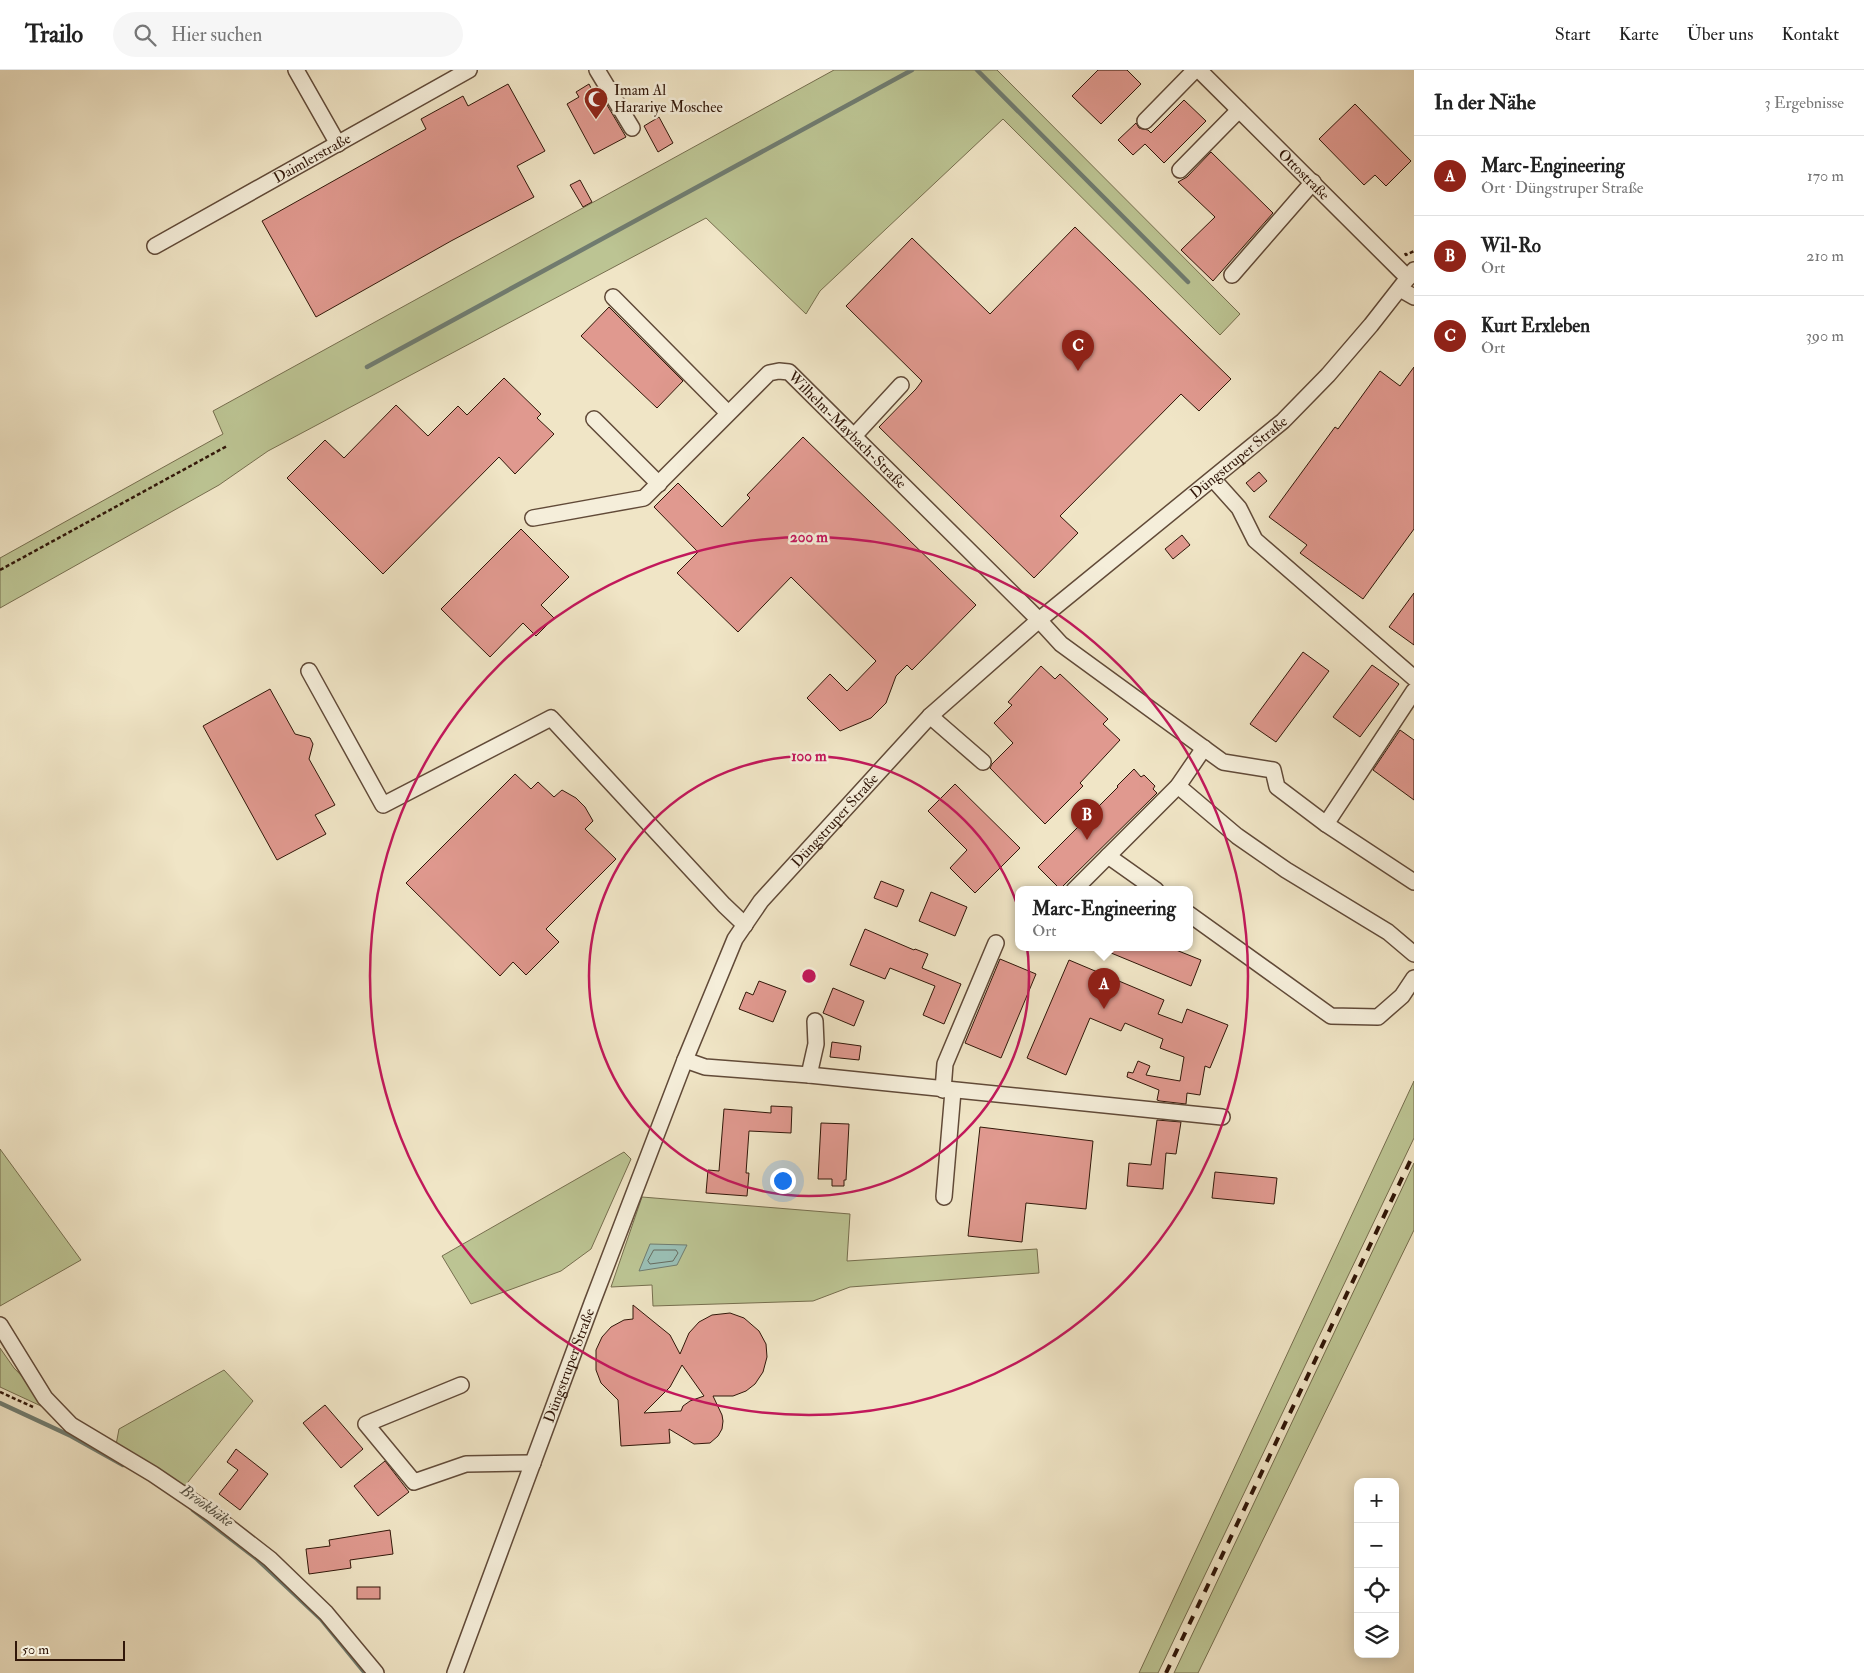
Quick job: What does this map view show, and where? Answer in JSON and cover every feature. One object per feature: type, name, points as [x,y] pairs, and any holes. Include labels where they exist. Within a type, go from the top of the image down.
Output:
[{"type":"street","points":[[296,70],[338,144]]},
{"type":"street","name":"Daimlerstraße","points":[[155,246],[469,70]]},
{"type":"street","points":[[597,70],[632,128]]},
{"type":"street","points":[[1145,121],[1195,70]]},
{"type":"street","name":"Ottostraße","points":[[1200,70],[1407,279],[1414,297]]},
{"type":"street","points":[[1180,170],[1239,110]]},
{"type":"street","points":[[1232,275],[1313,182]]},
{"type":"street","name":"Düngstruper Straße","points":[[455,1673],[685,1060],[735,939],[744,925],[761,902],[930,716],[1039,620],[1283,421],[1328,375],[1407,279]]},
{"type":"street","points":[[613,297],[728,413]]},
{"type":"street","name":"Wilhelm-Maybach-Straße","points":[[533,518],[626,503],[644,498],[769,373],[778,371],[789,372],[1039,620]]},
{"type":"street","points":[[854,436],[901,385]]},
{"type":"street","points":[[594,419],[659,484]]},
{"type":"street","points":[[1213,479],[1239,508],[1255,540],[1414,678]]},
{"type":"street","points":[[1039,620],[1061,644],[1223,762],[1273,770],[1277,787],[1326,824],[1414,882]]},
{"type":"street","points":[[309,671],[384,805],[552,718],[744,925]]},
{"type":"street","points":[[1326,824],[1414,691]]},
{"type":"street","points":[[930,716],[984,762]]},
{"type":"street","points":[[1078,886],[1178,786],[1204,748]]},
{"type":"street","points":[[1178,786],[1237,836],[1286,870],[1388,932],[1414,954]]},
{"type":"street","points":[[1108,856],[1150,886]]},
{"type":"street","points":[[1193,917],[1331,1016],[1378,1017],[1402,996],[1414,978]]},
{"type":"street","points":[[944,1197],[948,1090],[945,1064],[996,942]]},
{"type":"street","points":[[809,1075],[816,1044],[815,1021]]},
{"type":"street","points":[[685,1060],[705,1067],[809,1075],[1222,1118]]},
{"type":"street","points":[[0,1325],[45,1398],[71,1425],[153,1474],[212,1514],[270,1559],[326,1613],[376,1673]]},
{"type":"street","points":[[461,1385],[366,1424],[414,1482],[466,1464],[533,1463]]},
{"type":"path","points":[[0,570],[227,446]]},
{"type":"green space","points":[[834,70],[997,70],[1240,314],[1220,335],[1003,119],[820,291],[806,314],[706,218],[268,451],[219,485],[0,608],[0,558],[223,434],[213,411]]},
{"type":"green space","points":[[1414,1081],[1414,1138],[1158,1673],[1139,1673]]},
{"type":"green space","points":[[0,1149],[81,1260],[0,1306]]},
{"type":"green space","points":[[624,1152],[631,1159],[591,1249],[561,1271],[471,1304],[442,1256]]},
{"type":"green space","points":[[1414,1163],[1414,1230],[1198,1673],[1174,1673]]},
{"type":"green space","points":[[642,1197],[850,1214],[847,1261],[1037,1249],[1039,1273],[850,1287],[813,1301],[653,1306],[652,1285],[611,1287]]},
{"type":"green space","points":[[0,1348],[14,1368],[40,1395],[41,1406],[0,1387]]},
{"type":"green space","points":[[224,1370],[253,1401],[184,1487],[116,1445],[119,1429]]},
{"type":"water","points":[[650,1244],[687,1245],[677,1265],[639,1271]]},
{"type":"building","points":[[1098,70],[1127,70],[1141,84],[1101,124],[1072,96]]},
{"type":"building","points":[[508,84],[545,151],[517,166],[534,197],[316,317],[262,221],[426,129],[421,119],[463,96],[468,106]]},
{"type":"building","name":"Imam Al Harariye Moschee","points":[[589,84],[592,90],[597,88],[626,137],[594,154],[567,104],[579,97],[576,92]]},
{"type":"building","points":[[1184,100],[1206,121],[1164,163],[1145,144],[1133,155],[1118,140],[1136,123],[1139,128],[1148,130],[1151,133]]},
{"type":"building","points":[[1355,104],[1411,161],[1386,186],[1375,175],[1364,185],[1319,139]]},
{"type":"building","points":[[659,117],[673,143],[658,152],[644,126]]},
{"type":"building","points":[[1211,152],[1273,213],[1213,281],[1181,250],[1215,217],[1178,182],[1187,177]]},
{"type":"building","points":[[580,180],[592,202],[583,207],[570,185]]},
{"type":"building","points":[[1075,227],[1231,379],[1199,411],[1181,394],[1060,516],[1078,533],[1034,578],[879,427],[922,381],[846,306],[912,238],[990,314]]},
{"type":"building","points":[[609,307],[683,381],[657,408],[581,336]]},
{"type":"building","points":[[1414,367],[1414,529],[1363,599],[1300,553],[1307,545],[1269,517],[1335,427],[1338,429],[1380,371],[1400,386]]},
{"type":"building","points":[[504,378],[541,414],[537,418],[554,434],[515,474],[499,457],[383,574],[287,478],[325,440],[344,458],[396,405],[428,436],[458,406],[467,415]]},
{"type":"building","points":[[803,437],[976,605],[912,670],[907,665],[896,676],[886,703],[871,718],[840,731],[807,698],[830,674],[847,691],[876,661],[791,577],[738,632],[677,573],[698,552],[654,507],[678,483],[722,527],[750,498],[747,495]]},
{"type":"building","points":[[1259,472],[1267,481],[1254,492],[1246,483]]},
{"type":"building","points":[[521,529],[569,577],[541,605],[554,618],[536,636],[523,623],[490,657],[441,609]]},
{"type":"building","points":[[1182,535],[1190,545],[1173,559],[1165,549]]},
{"type":"building","points":[[1414,593],[1414,645],[1389,627]]},
{"type":"building","points":[[1303,652],[1329,671],[1276,742],[1250,724]]},
{"type":"building","points":[[1372,665],[1399,684],[1360,737],[1333,717]]},
{"type":"building","points":[[1041,666],[1055,679],[1060,674],[1108,719],[1103,724],[1120,740],[1080,783],[1083,786],[1045,824],[990,768],[1013,743],[994,723],[1012,705],[1008,702]]},
{"type":"building","points":[[270,689],[295,734],[310,738],[313,744],[309,759],[335,805],[315,815],[326,834],[277,860],[203,726]]},
{"type":"building","points":[[1400,730],[1414,740],[1414,800],[1373,770]]},
{"type":"building","points":[[1134,769],[1141,777],[1144,775],[1155,786],[1153,789],[1157,793],[1063,886],[1057,886],[1038,867]]},
{"type":"building","points":[[515,774],[531,789],[538,782],[554,797],[562,790],[576,798],[585,807],[593,821],[585,829],[616,859],[546,929],[559,942],[526,975],[513,962],[500,976],[406,883]]},
{"type":"building","points":[[955,784],[1020,848],[975,893],[950,868],[967,850],[928,811]]},
{"type":"building","points":[[881,881],[904,890],[897,907],[874,898]]},
{"type":"building","points":[[931,892],[967,907],[955,936],[919,921]]},
{"type":"building","points":[[865,929],[928,954],[922,968],[961,984],[944,1024],[923,1015],[935,986],[890,968],[885,979],[850,965]]},
{"type":"building","points":[[1106,951],[1178,951],[1201,960],[1191,986]]},
{"type":"building","points":[[1000,959],[1036,974],[1001,1058],[965,1043]]},
{"type":"building","points":[[1069,960],[1164,1000],[1158,1014],[1182,1023],[1187,1009],[1228,1025],[1210,1068],[1205,1066],[1200,1095],[1187,1093],[1186,1104],[1160,1101],[1157,1100],[1159,1090],[1127,1077],[1128,1072],[1133,1073],[1138,1061],[1150,1066],[1146,1075],[1180,1081],[1184,1057],[1160,1048],[1163,1039],[1125,1023],[1121,1031],[1090,1018],[1066,1075],[1027,1058]]},
{"type":"building","points":[[759,981],[786,991],[773,1022],[739,1009],[746,992],[753,995]]},
{"type":"building","points":[[833,988],[864,1001],[854,1026],[823,1013]]},
{"type":"building","points":[[832,1042],[861,1046],[859,1060],[830,1057]]},
{"type":"building","points":[[771,1106],[792,1107],[791,1133],[749,1131],[746,1173],[749,1173],[747,1196],[706,1193],[708,1170],[719,1171],[724,1109],[771,1113]]},
{"type":"building","points":[[1157,1120],[1181,1122],[1176,1154],[1166,1153],[1163,1189],[1127,1186],[1129,1163],[1151,1165]]},
{"type":"building","points":[[821,1123],[849,1124],[846,1180],[844,1180],[844,1186],[832,1186],[832,1179],[818,1179]]},
{"type":"building","points":[[980,1127],[1093,1141],[1086,1209],[1026,1203],[1022,1242],[968,1236]]},
{"type":"building","points":[[1215,1172],[1277,1178],[1274,1204],[1212,1198]]},
{"type":"building","points":[[633,1305],[670,1335],[680,1354],[689,1333],[699,1322],[712,1315],[730,1313],[744,1318],[759,1331],[766,1344],[767,1357],[763,1372],[755,1384],[746,1391],[733,1396],[713,1396],[723,1421],[722,1429],[718,1436],[710,1443],[694,1444],[669,1429],[670,1443],[621,1446],[618,1400],[601,1383],[596,1370],[596,1350],[602,1337],[611,1327],[624,1320],[633,1319]],"holes":[[[682,1365],[704,1396],[690,1401],[683,1406],[681,1411],[644,1413],[670,1387]]]},
{"type":"building","points":[[325,1405],[363,1449],[341,1468],[303,1423]]},
{"type":"building","points":[[236,1449],[268,1474],[240,1510],[219,1494],[238,1470],[227,1462]]},
{"type":"building","points":[[385,1461],[409,1492],[378,1516],[354,1486]]},
{"type":"building","points":[[390,1530],[393,1554],[350,1560],[351,1568],[309,1574],[306,1549],[330,1546],[329,1540]]},
{"type":"building","points":[[357,1587],[380,1587],[380,1599],[357,1599]]},
{"type":"waterway","points":[[367,367],[912,70]]},
{"type":"waterway","points":[[977,70],[1188,282]]},
{"type":"waterway","name":"Brookbäke","points":[[0,1403],[71,1436],[123,1465]]},
{"type":"waterway","name":"Brookbäke","points":[[193,1510],[257,1559],[321,1619],[365,1673]]},
{"type":"railway","points":[[1166,1673],[1414,1153]]},
{"type":"place","name":"Imam Al Harariye Moschee","points":[[596,120]]},
{"type":"place","name":"Kurt Erxleben","points":[[1078,371]]},
{"type":"place","name":"Wil-Ro","points":[[1087,840]]},
{"type":"place","name":"Marc-Engineering","points":[[1104,1009]]}]
